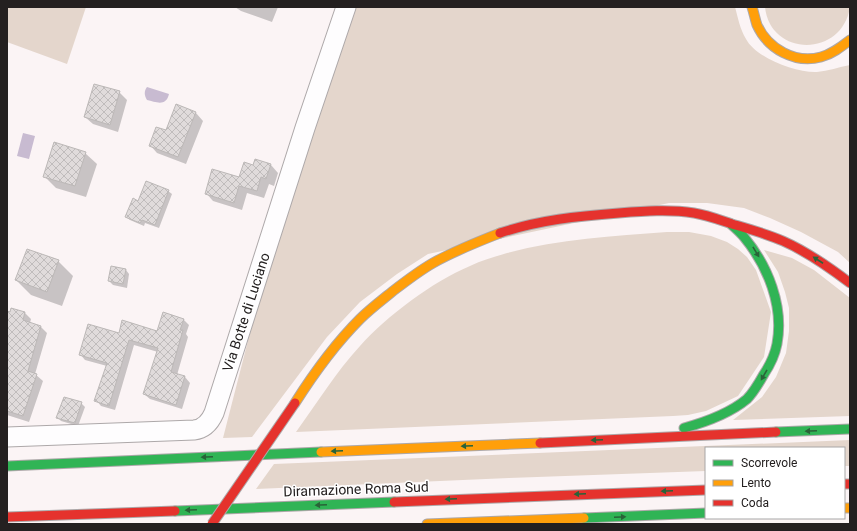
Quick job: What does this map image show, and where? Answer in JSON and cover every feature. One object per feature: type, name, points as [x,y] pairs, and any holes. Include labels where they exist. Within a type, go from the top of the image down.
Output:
[{"type":"main road","points":[[752,7],[756,24],[766,40],[781,52],[804,58],[818,57],[850,50]]},
{"type":"main road","points":[[827,55],[836,51],[850,40]]},
{"type":"main road","points":[[212,524],[317,370],[356,323],[421,269],[503,232],[540,222],[598,214],[687,212],[763,233],[794,246],[815,258],[850,282]]},
{"type":"main road","points":[[636,438],[695,425],[732,410],[750,396],[765,375],[772,359],[777,343],[778,321],[775,299],[770,282],[763,265],[750,243],[730,223]]},
{"type":"main road","points":[[7,466],[850,429]]},
{"type":"main road","name":"Diramazione Roma Sud","points":[[7,517],[705,490]]},
{"type":"main road","points":[[427,524],[705,513]]},
{"type":"street","name":"Via Botte di Luciano","points":[[7,437],[194,430],[201,428],[209,422],[214,413],[305,128],[346,7]]},
{"type":"shaded area","points":[[7,7],[86,7],[67,64],[7,42]]},
{"type":"shaded area","points":[[354,7],[735,7],[746,39],[751,46],[767,58],[788,67],[808,72],[817,72],[850,65],[850,263],[838,252],[801,232],[770,218],[744,208],[707,203],[669,203],[428,254],[397,274],[360,302],[327,337],[252,437],[223,438],[262,286]]},
{"type":"shaded area","points":[[765,7],[850,7],[844,24],[834,36],[821,43],[806,45],[792,42],[779,35],[770,23]]},
{"type":"shaded area","points":[[147,87],[169,94],[168,98],[166,101],[160,103],[147,100],[145,90]]},
{"type":"shaded area","points":[[23,133],[35,136],[29,159],[17,156]]},
{"type":"shaded area","points":[[667,232],[689,232],[711,236],[727,242],[747,257],[756,270],[771,312],[764,357],[738,396],[706,411],[688,415],[296,432],[343,366],[383,323],[426,290],[455,273],[488,259],[546,244]]},
{"type":"shaded area","points":[[764,250],[792,258],[814,270],[850,298],[850,416],[733,420],[762,397],[776,377],[786,353],[789,331],[789,308],[778,272]]},
{"type":"shaded area","points":[[850,440],[850,466],[845,466],[845,447],[705,447],[705,471],[256,489],[274,464]]},
{"type":"building","points":[[94,84],[120,91],[110,125],[84,117]]},
{"type":"building","points":[[176,104],[196,112],[178,157],[149,146],[156,127],[166,130]]},
{"type":"building","points":[[54,142],[86,152],[75,186],[43,177]]},
{"type":"building","points":[[255,159],[271,164],[266,179],[261,177],[257,191],[239,186],[234,203],[205,194],[212,169],[239,177],[244,162],[253,165]]},
{"type":"building","points":[[146,181],[169,190],[155,225],[142,220],[140,223],[125,217],[133,198],[138,201]]},
{"type":"building","points":[[27,249],[59,260],[47,292],[15,280]]},
{"type":"building","points":[[111,266],[126,269],[123,284],[108,281]]},
{"type":"building","points":[[11,308],[25,312],[23,320],[41,326],[28,371],[37,374],[23,416],[7,411],[7,311],[10,312]]},
{"type":"building","points":[[163,312],[184,319],[180,330],[183,330],[171,372],[185,376],[176,405],[143,394],[158,348],[129,340],[109,406],[94,401],[107,363],[79,355],[88,324],[119,333],[122,320],[157,331]]},
{"type":"building","points":[[64,397],[82,402],[75,423],[56,418]]},
{"type":"traffic: fast","points":[[684,428],[717,417],[733,409],[747,399],[768,367],[774,356],[777,344],[779,330],[778,315],[772,287],[753,248],[731,224]]},
{"type":"traffic: fast","points":[[776,432],[850,429]]},
{"type":"traffic: fast","points":[[7,466],[321,452]]},
{"type":"traffic: fast","points":[[175,511],[394,502]]},
{"type":"traffic: fast","points":[[584,518],[705,513]]},
{"type":"traffic: slow","points":[[752,7],[757,25],[762,34],[775,48],[783,53],[811,59],[825,56],[840,48],[850,40]]},
{"type":"traffic: slow","points":[[295,403],[333,349],[360,319],[376,305],[433,263],[474,243],[500,233]]},
{"type":"traffic: slow","points":[[321,452],[540,443]]},
{"type":"traffic: slow","points":[[845,508],[850,508]]},
{"type":"traffic: slow","points":[[427,524],[584,518]]},
{"type":"traffic: jam","points":[[500,233],[559,219],[657,211],[694,213],[783,241],[818,260],[850,283]]},
{"type":"traffic: jam","points":[[212,524],[295,403]]},
{"type":"traffic: jam","points":[[540,443],[776,432]]},
{"type":"traffic: jam","points":[[845,484],[850,484]]},
{"type":"traffic: jam","points":[[394,502],[705,490]]},
{"type":"traffic: jam","points":[[7,517],[175,511]]}]
